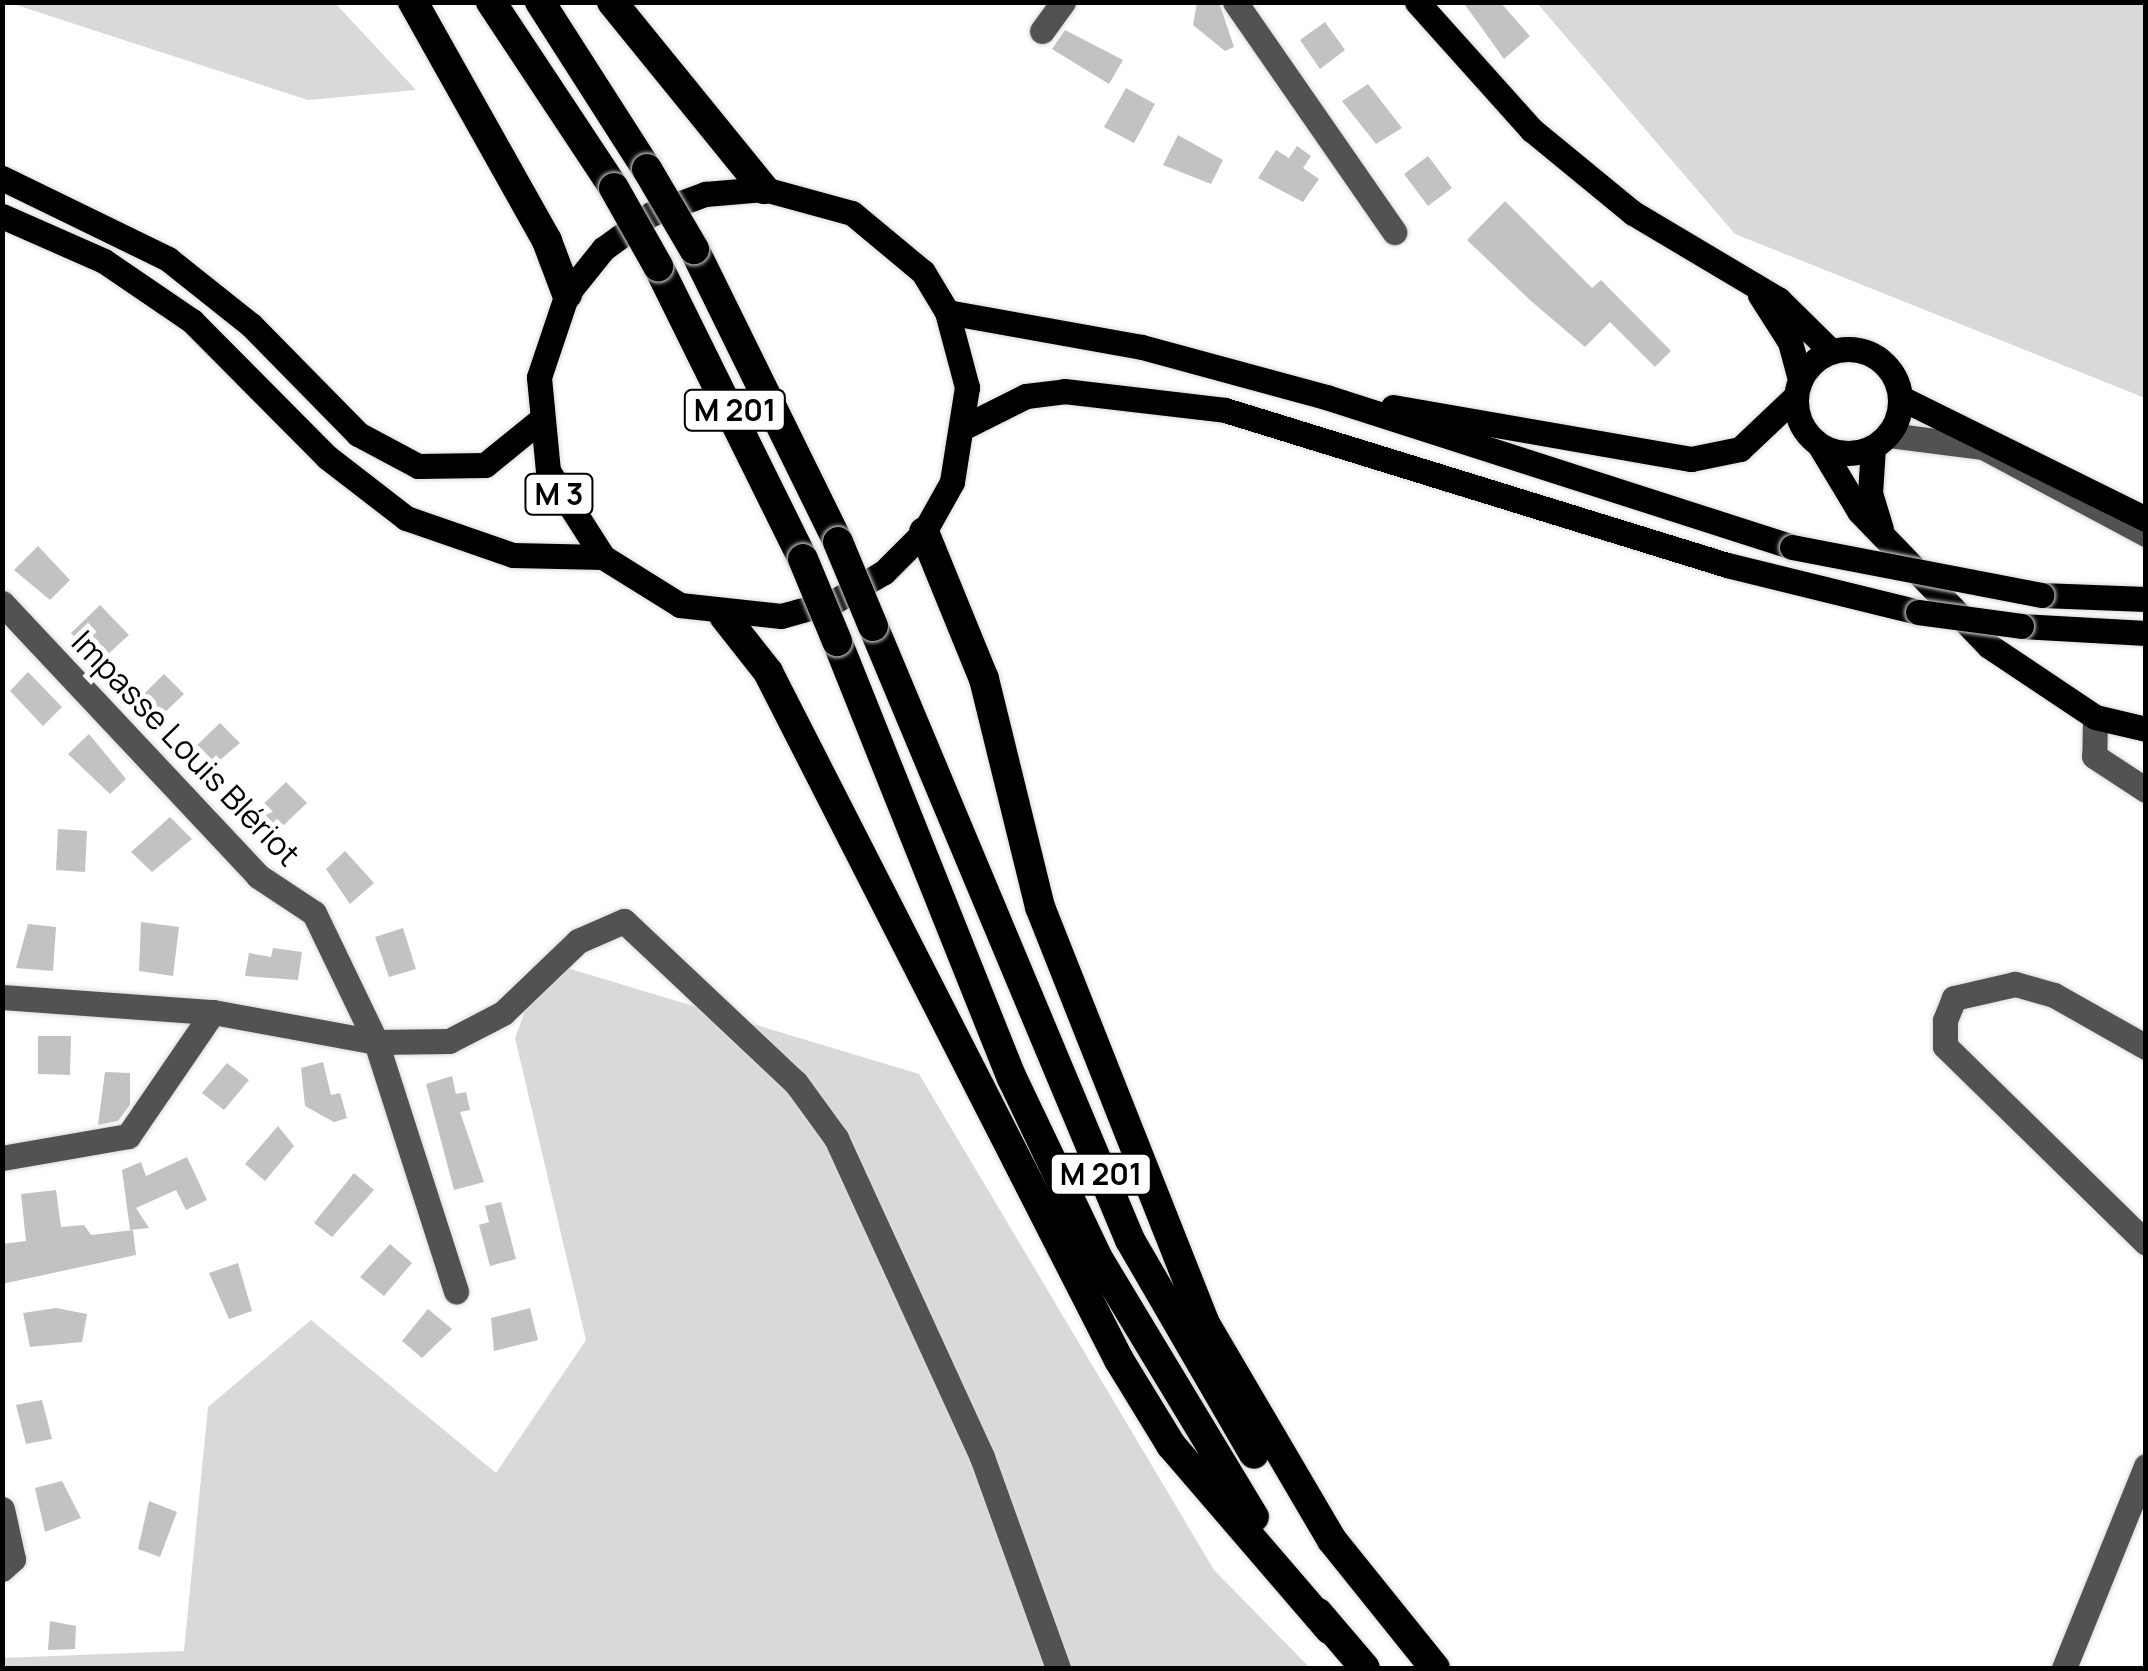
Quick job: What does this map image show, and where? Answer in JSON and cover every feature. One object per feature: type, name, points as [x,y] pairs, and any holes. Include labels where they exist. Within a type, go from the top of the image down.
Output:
[{"type":"highway","points":[[412,2],[548,241],[567,294]]},
{"type":"highway","name":"M 201","points":[[491,2],[614,188],[658,266],[803,558],[1012,1078],[1098,1260],[1197,1432],[1329,1629],[1365,1668]]},
{"type":"highway","name":"M 201","points":[[540,2],[694,249],[838,542],[1130,1240],[1236,1428],[1332,1566],[1422,1668]]},
{"type":"highway","points":[[612,2],[764,189]]},
{"type":"highway","points":[[924,532],[984,679],[1040,907],[1204,1322],[1332,1540],[1435,1668]]},
{"type":"highway","points":[[724,616],[768,672],[1119,1360],[1171,1445],[1329,1629]]},
{"type":"main road","points":[[1417,2],[1546,142],[1633,213],[1754,286],[1831,351],[1878,357],[1901,398],[2146,519]]},
{"type":"main road","name":"M 3","points":[[2,178],[168,258],[251,325],[358,434],[418,466],[484,465],[538,422]]},
{"type":"main road","name":"M 3","points":[[764,189],[852,213],[923,272],[947,312],[960,348],[966,426],[952,482],[924,532],[884,572],[836,601],[781,616],[724,616],[666,598],[603,557],[563,502],[538,422],[548,334],[567,294],[603,248],[650,214],[705,194],[764,189]]},
{"type":"main road","name":"M 3","points":[[2,216],[104,261],[192,320],[327,458],[406,518],[513,555],[603,557]]},
{"type":"main road","points":[[1754,286],[1790,342],[1801,424],[1820,446],[1859,512],[1881,528],[1989,646],[2095,717],[2146,729]]},
{"type":"main road","points":[[947,312],[1142,347],[1326,397],[1792,547],[2041,595],[2146,599]]},
{"type":"main road","points":[[1326,397],[1691,459],[1740,450],[1831,351]]},
{"type":"main road","points":[[966,426],[1026,396],[1064,391],[1225,410],[1727,565],[1918,612],[2021,626],[2146,633]]},
{"type":"main road","points":[[1881,528],[1870,494],[1881,441],[1901,398]]},
{"type":"main road","points":[[1820,446],[1846,454],[1881,441]]},
{"type":"street","points":[[1042,31],[1062,2]]},
{"type":"street","points":[[1235,2],[1394,232]]},
{"type":"street","points":[[1881,441],[1983,447],[2146,534]]},
{"type":"street","name":"Impasse Louis Blériot","points":[[2,603],[258,876],[314,913],[376,1042],[456,1292]]},
{"type":"street","points":[[2095,717],[2094,756],[2146,790]]},
{"type":"street","points":[[2,997],[213,1012],[376,1042],[449,1041],[503,1014],[578,942],[624,921],[796,1083],[836,1138],[982,1457],[1058,1668]]},
{"type":"street","points":[[2146,1047],[2054,995],[2015,984],[1954,998],[1945,1020],[1945,1046],[2146,1244]]},
{"type":"street","points":[[2,1158],[128,1136],[213,1012]]},
{"type":"street","points":[[2064,1668],[2146,1466]]},
{"type":"street","points":[[2,1508],[13,1559],[2,1569]]},
{"type":"shaded area","points":[[10,3],[335,3],[416,90],[308,100]]},
{"type":"shaded area","points":[[1537,3],[2145,3],[2145,398],[1735,234]]},
{"type":"shaded area","points":[[544,961],[919,1074],[1214,1570],[1310,1668],[3,1668],[2,1658],[184,1651],[208,1407],[311,1320],[496,1473],[586,1340],[515,1038]]},
{"type":"building","points":[[1197,2],[1219,2],[1234,47],[1225,51],[1193,25]]},
{"type":"building","points":[[1463,2],[1500,2],[1530,36],[1504,59]]},
{"type":"building","points":[[1325,22],[1345,50],[1320,69],[1300,40]]},
{"type":"building","points":[[1065,30],[1123,60],[1109,84],[1052,49]]},
{"type":"building","points":[[1368,84],[1402,128],[1376,144],[1342,101]]},
{"type":"building","points":[[1126,88],[1155,104],[1134,143],[1104,127]]},
{"type":"building","points":[[1178,135],[1223,160],[1211,184],[1163,165]]},
{"type":"building","points":[[1297,146],[1311,156],[1303,168],[1319,179],[1303,202],[1258,178],[1276,150],[1289,158]]},
{"type":"building","points":[[1428,156],[1452,188],[1428,206],[1404,174]]},
{"type":"building","points":[[1505,201],[1592,288],[1601,280],[1671,351],[1655,367],[1610,322],[1585,347],[1467,240]]},
{"type":"building","points":[[38,546],[70,580],[50,600],[14,570]]},
{"type":"building","points":[[100,605],[129,635],[97,664],[71,633]]},
{"type":"building","points":[[28,672],[62,707],[43,726],[10,691]]},
{"type":"building","points":[[164,674],[184,694],[156,721],[137,701]]},
{"type":"building","points":[[220,723],[240,743],[208,770],[190,752]]},
{"type":"building","points":[[89,734],[126,779],[110,794],[68,754]]},
{"type":"building","points":[[286,782],[307,803],[270,838],[250,817]]},
{"type":"building","points":[[170,817],[192,839],[152,872],[131,852]]},
{"type":"building","points":[[58,829],[87,831],[85,872],[56,870]]},
{"type":"building","points":[[345,851],[374,883],[350,904],[326,869]]},
{"type":"building","points":[[141,922],[179,927],[173,976],[139,971]]},
{"type":"building","points":[[28,924],[56,927],[53,971],[16,968]]},
{"type":"building","points":[[403,928],[416,969],[389,977],[375,937]]},
{"type":"building","points":[[273,948],[302,952],[298,980],[245,976],[249,953],[271,957]]},
{"type":"building","points":[[38,1036],[71,1036],[70,1075],[38,1074]]},
{"type":"building","points":[[323,1062],[331,1095],[340,1093],[347,1118],[334,1122],[305,1106],[301,1068]]},
{"type":"building","points":[[227,1063],[249,1080],[224,1110],[202,1093]]},
{"type":"building","points":[[105,1072],[130,1073],[130,1105],[118,1121],[98,1125]]},
{"type":"building","points":[[452,1076],[456,1094],[466,1092],[470,1110],[460,1112],[484,1182],[454,1190],[426,1084]]},
{"type":"building","points":[[278,1126],[294,1146],[265,1181],[245,1164]]},
{"type":"building","points":[[187,1157],[207,1200],[186,1210],[176,1190],[136,1208],[149,1228],[130,1230],[122,1170],[141,1162],[146,1176]]},
{"type":"building","points":[[354,1173],[374,1190],[332,1237],[314,1223]]},
{"type":"building","points":[[56,1190],[61,1227],[84,1225],[91,1235],[133,1230],[136,1255],[2,1284],[3,1244],[26,1241],[21,1194]]},
{"type":"building","points":[[501,1202],[516,1259],[490,1266],[479,1225],[489,1222],[485,1206]]},
{"type":"building","points":[[390,1244],[412,1263],[384,1296],[360,1277]]},
{"type":"building","points":[[238,1263],[252,1311],[229,1319],[209,1273]]},
{"type":"building","points":[[56,1308],[87,1314],[82,1342],[30,1347],[23,1313]]},
{"type":"building","points":[[530,1308],[538,1340],[494,1351],[491,1318]]},
{"type":"building","points":[[428,1309],[452,1329],[422,1358],[402,1341]]},
{"type":"building","points":[[42,1400],[52,1439],[26,1444],[16,1405]]},
{"type":"building","points":[[62,1481],[81,1518],[45,1532],[35,1488]]},
{"type":"building","points":[[149,1501],[177,1512],[160,1557],[138,1549]]},
{"type":"building","points":[[50,1621],[76,1626],[75,1649],[48,1650]]}]
